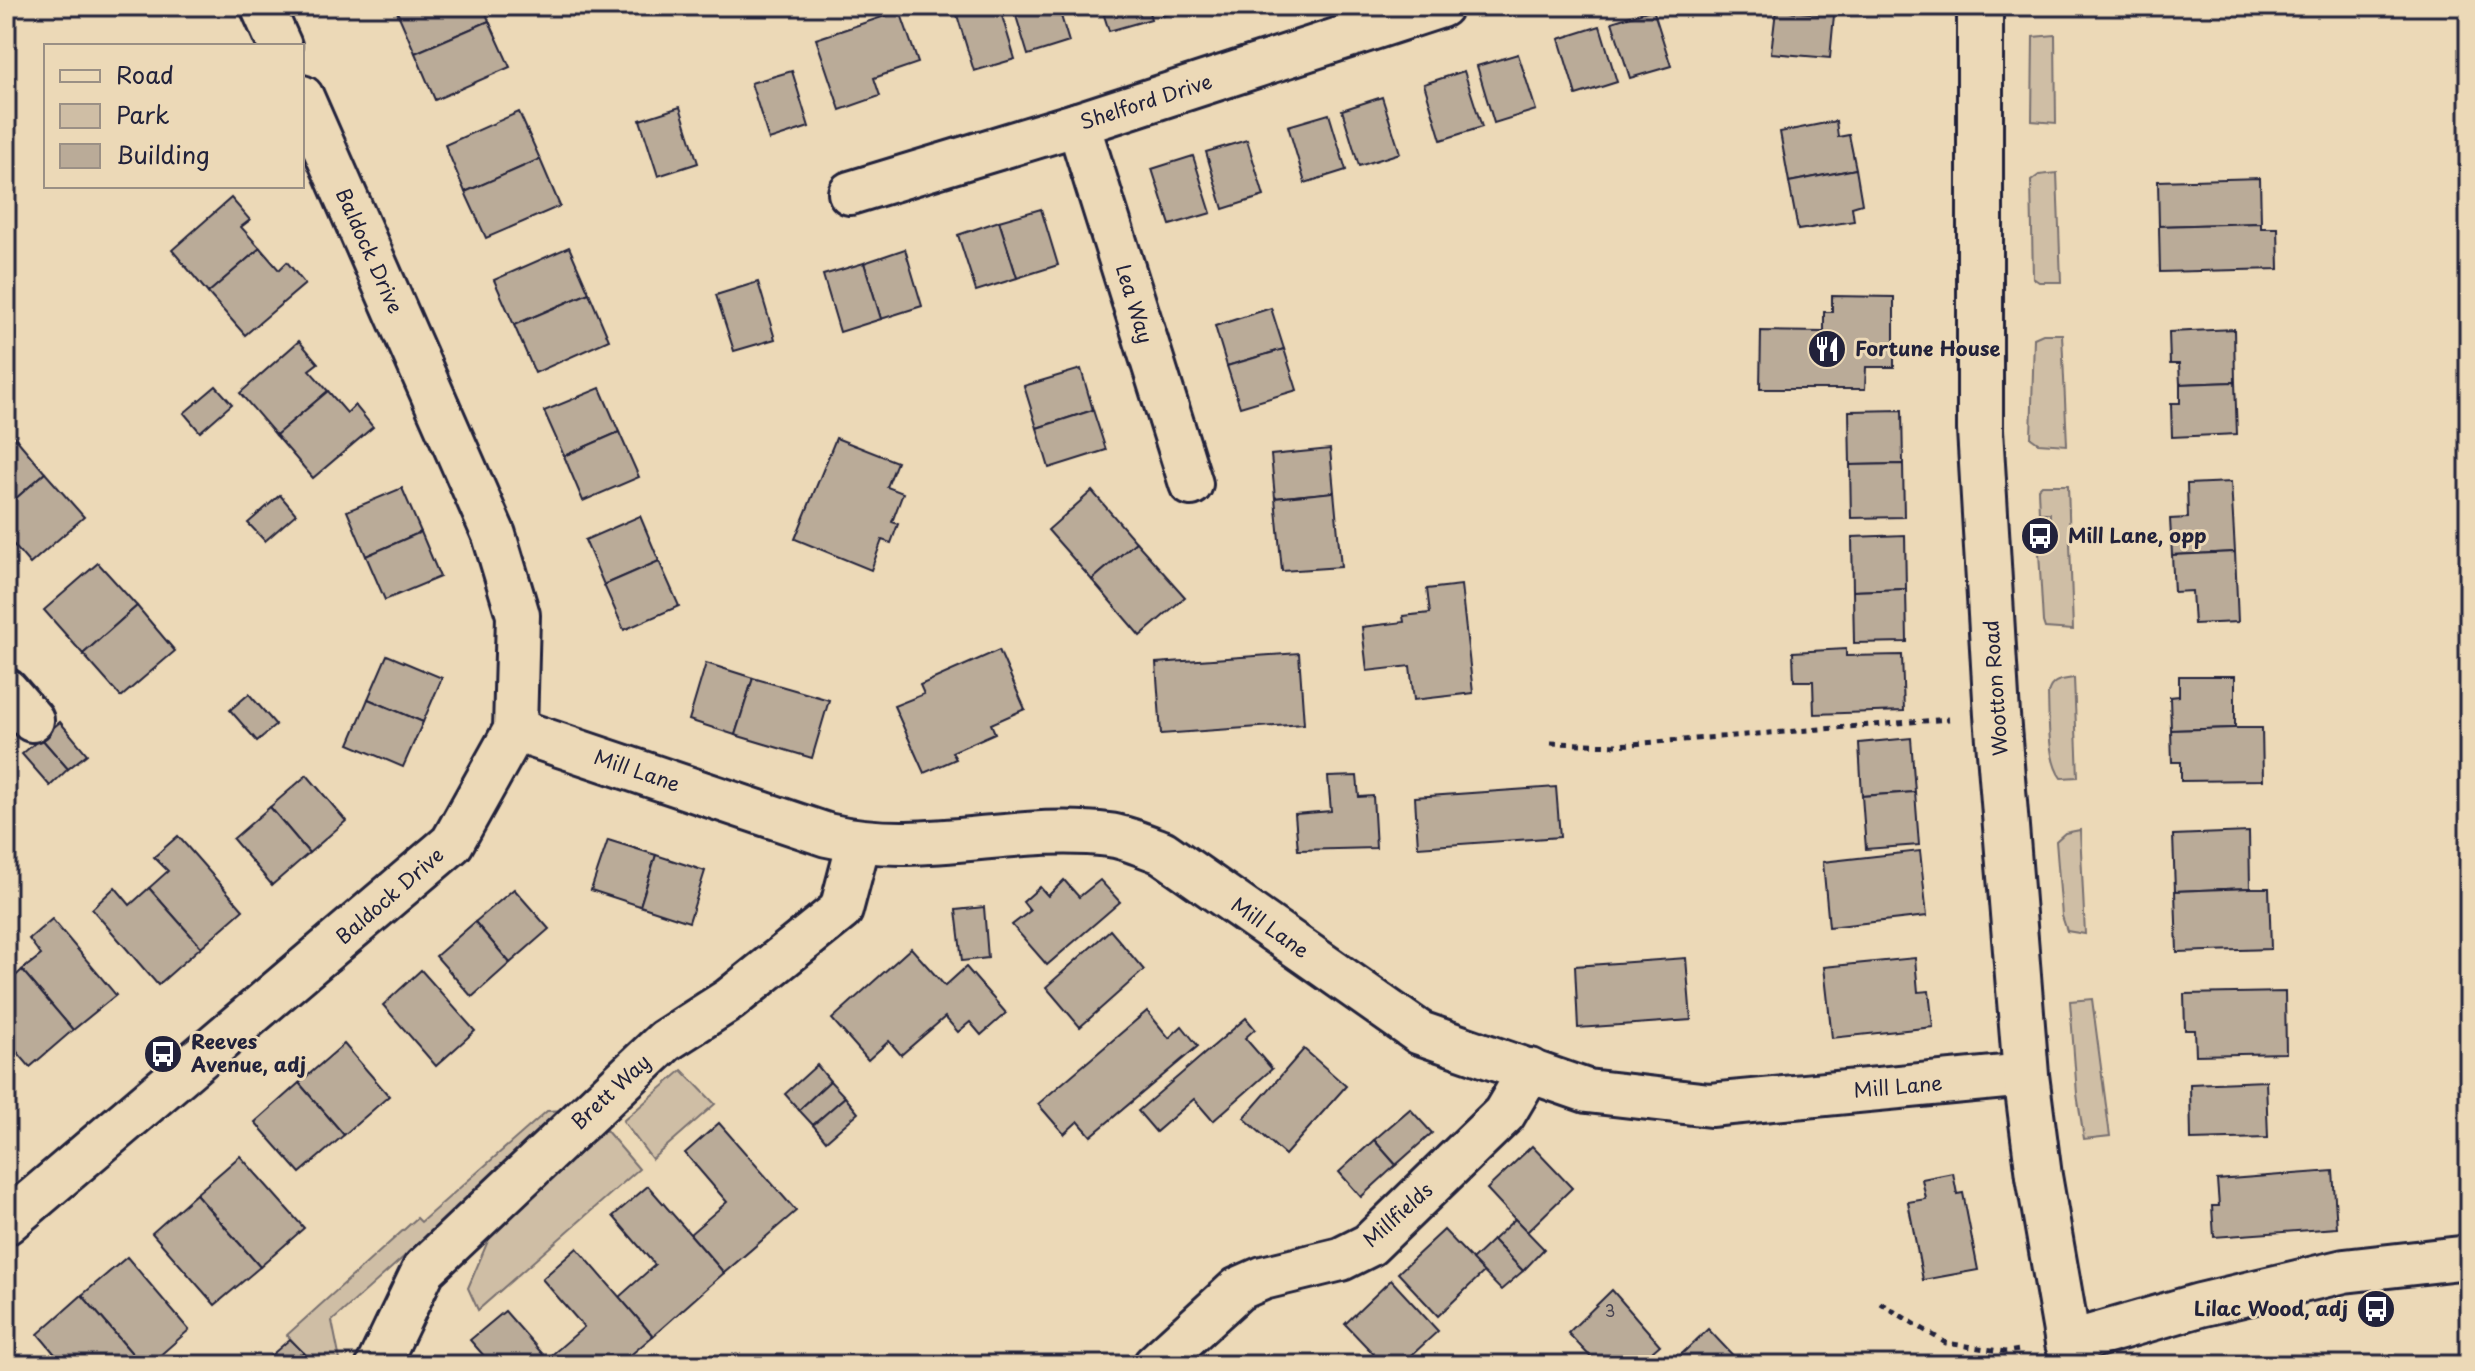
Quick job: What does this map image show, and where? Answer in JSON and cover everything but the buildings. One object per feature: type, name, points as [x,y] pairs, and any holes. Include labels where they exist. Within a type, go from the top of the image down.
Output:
[{"type":"main road","name":"Wootton Road","points":[[1980,6],[1980,430],[1997,715],[2026,1075],[2039,1176],[2071,1354]]},
{"type":"street","points":[[262,6],[279,44]]},
{"type":"street","name":"Shelford Drive","points":[[850,193],[1078,124],[1441,6]]},
{"type":"street","name":"Baldock Drive","points":[[6,1223],[452,843],[515,730],[518,615],[494,535],[304,102]]},
{"type":"street","name":"Lea Way","points":[[1078,124],[1191,484]]},
{"type":"street","name":"Mill Lane","points":[[515,730],[827,835],[859,842],[917,845],[1070,832],[1113,835],[1162,852],[1420,1033],[1587,1091],[1710,1105],[2026,1075]]},
{"type":"street","name":"Brett Way","points":[[378,1365],[424,1269],[665,1041],[729,1000],[841,910],[859,842]]},
{"type":"street","name":"Millfields","points":[[1155,1365],[1238,1289],[1263,1278],[1341,1259],[1369,1245],[1504,1114],[1530,1070]]},
{"type":"street","points":[[2071,1354],[2200,1305],[2344,1271],[2469,1257]]},
{"type":"path","points":[[1551,743],[1618,745],[1997,715]]},
{"type":"path","points":[[1880,1303],[1946,1343],[2006,1352],[2071,1354]]},
{"type":"path","points":[[6,1350],[19,1365]]},
{"type":"green space","points":[[2055,35],[2056,123],[2032,121],[2033,37]]},
{"type":"green space","points":[[2057,173],[2061,282],[2039,282],[2033,278],[2031,181],[2039,175]]},
{"type":"green space","points":[[2043,334],[2062,334],[2067,445],[2038,443],[2031,438],[2034,338]]},
{"type":"green space","points":[[2042,485],[2068,485],[2073,630],[2045,628],[2043,622],[2039,552],[2049,549],[2050,513],[2039,513],[2038,489]]},
{"type":"green space","points":[[2074,678],[2078,777],[2061,778],[2051,749],[2048,693],[2055,683]]},
{"type":"green space","points":[[2080,830],[2085,934],[2067,931],[2062,916],[2056,841],[2065,833]]},
{"type":"green space","points":[[2092,999],[2110,1136],[2084,1139],[2077,1094],[2070,1001]]},
{"type":"green space","points":[[682,1070],[715,1104],[652,1159],[623,1121]]},
{"type":"green space","points":[[568,1110],[332,1321],[341,1365],[314,1365],[287,1335],[417,1218],[421,1222],[547,1111]]},
{"type":"green space","points":[[606,1130],[639,1169],[478,1310],[468,1288],[493,1229]]},
{"type":"place","name":"Fortune House","points":[[1827,349]]},
{"type":"place","name":"Mill Lane, opp","points":[[2040,536]]},
{"type":"place","name":"Reeves Avenue, adj","points":[[163,1054]]},
{"type":"place","name":"Lilac Wood, adj","points":[[2376,1309]]}]
